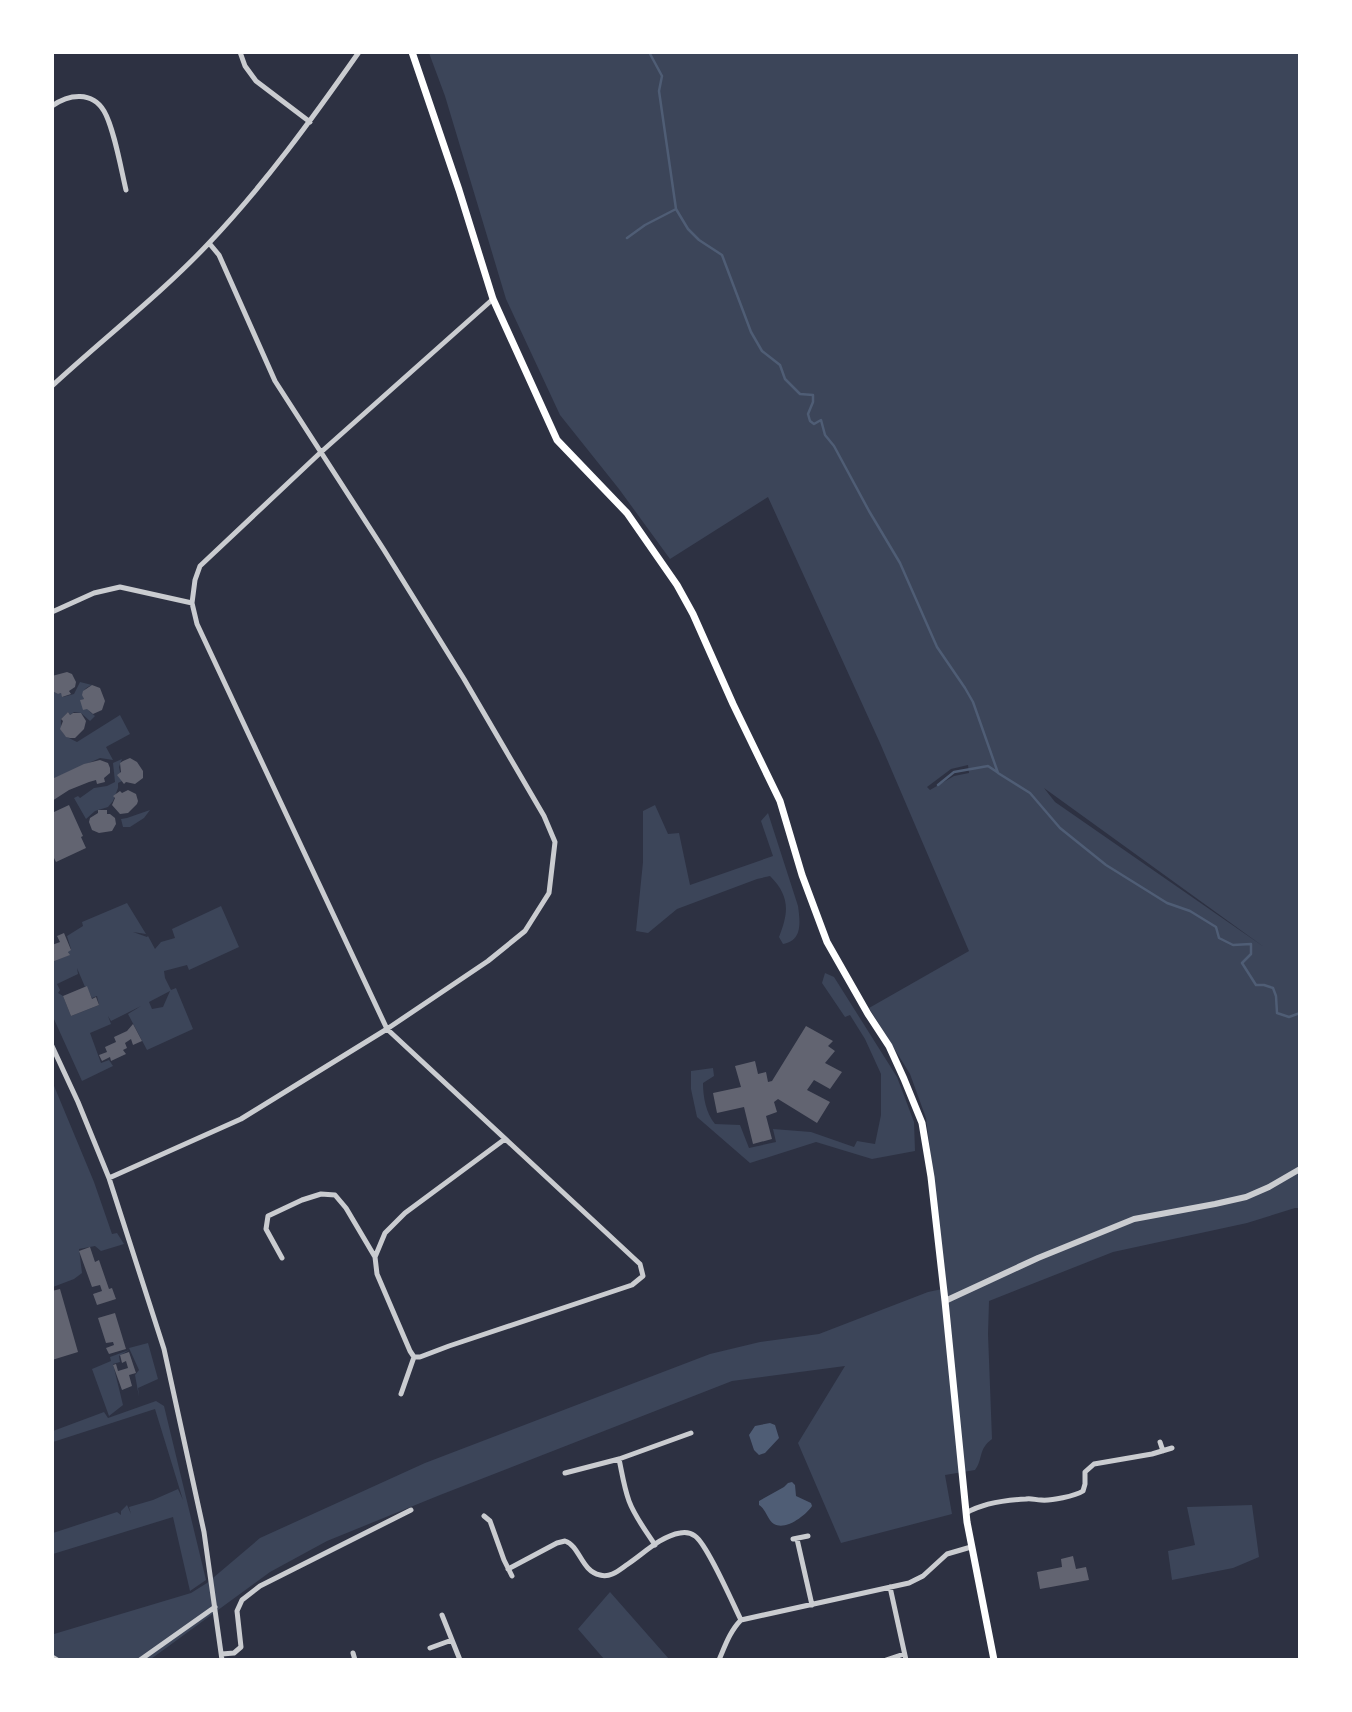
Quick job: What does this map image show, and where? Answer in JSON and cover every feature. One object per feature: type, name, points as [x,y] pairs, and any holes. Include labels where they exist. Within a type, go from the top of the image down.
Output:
[{"type":"main road","points":[[412,52],[459,190],[493,300],[557,440],[627,513],[677,585],[693,614],[733,704],[780,801],[802,875],[827,942],[888,1046],[922,1123],[931,1177],[970,1547],[994,1660]]},
{"type":"street","points":[[240,52],[245,66],[256,82],[310,122]]},
{"type":"street","points":[[52,386],[160,291],[209,243],[262,184],[310,122],[359,52]]},
{"type":"street","points":[[52,106],[60,100],[71,96],[84,96],[95,101],[103,110],[109,122],[126,190]]},
{"type":"street","points":[[110,1178],[241,1120],[387,1029],[488,961],[525,931],[549,893],[555,842],[544,816],[464,679],[384,550],[275,381],[219,255],[209,243]]},
{"type":"street","points":[[414,1357],[420,1357],[632,1285],[643,1276],[640,1264],[387,1029],[198,624],[192,603],[194,580],[200,566],[320,453],[493,300]]},
{"type":"street","points":[[52,612],[94,593],[120,588],[192,603]]},
{"type":"street","points":[[52,1046],[110,1178],[164,1349],[204,1532],[222,1657],[234,1653],[241,1647],[237,1611],[242,1600],[260,1586],[411,1510]]},
{"type":"street","points":[[375,1257],[385,1233],[405,1213],[505,1139]]},
{"type":"street","points":[[945,1301],[1038,1258],[1134,1220],[1246,1197],[1269,1187],[1300,1169]]},
{"type":"street","points":[[282,1258],[266,1228],[268,1216],[302,1200],[321,1194],[335,1195],[346,1208],[375,1257],[377,1274],[414,1357]]},
{"type":"street","points":[[401,1394],[414,1357]]},
{"type":"street","points":[[565,1473],[619,1459],[691,1433]]},
{"type":"street","points":[[1160,1442],[1163,1451]]},
{"type":"street","points":[[966,1513],[972,1509],[996,1502],[1025,1498],[1044,1500],[1080,1493],[1084,1487],[1085,1472],[1087,1468],[1094,1464],[1152,1454],[1172,1448]]},
{"type":"street","points":[[619,1459],[629,1501],[655,1545]]},
{"type":"street","points":[[484,1516],[493,1526],[512,1576]]},
{"type":"street","points":[[508,1568],[557,1543],[565,1541],[571,1545],[590,1571],[606,1576],[618,1571],[655,1545],[681,1533],[689,1533],[694,1535],[704,1547],[741,1620]]},
{"type":"street","points":[[808,1536],[795,1539],[812,1605]]},
{"type":"street","points":[[719,1660],[729,1636],[741,1620],[916,1580],[947,1554],[970,1547]]},
{"type":"street","points":[[886,1660],[905,1657],[890,1587]]},
{"type":"street","points":[[140,1660],[215,1607]]},
{"type":"street","points":[[442,1615],[460,1660]]},
{"type":"street","points":[[430,1648],[452,1640]]},
{"type":"street","points":[[353,1653],[355,1660]]},
{"type":"street","points":[[52,1657],[57,1660]]},
{"type":"shaded area","points":[[429,53],[1299,53],[1299,1208],[1247,1223],[1113,1252],[989,1301],[988,1334],[992,1439],[985,1447],[975,1470],[945,1475],[952,1514],[841,1543],[798,1443],[845,1366],[732,1381],[327,1541],[270,1572],[151,1659],[53,1659],[52,1629],[54,1634],[191,1593],[207,1583],[260,1538],[425,1463],[710,1354],[760,1342],[819,1334],[928,1292],[947,1288],[926,1118],[910,1074],[869,1008],[969,951],[880,743],[768,497],[670,559],[619,489],[560,415],[506,299],[445,96]],"holes":[[[968,765],[969,773],[954,776],[930,790],[927,787],[951,769]],[[1044,788],[1264,947],[1055,802]]]},
{"type":"shaded area","points":[[80,682],[92,685],[84,690],[84,699],[81,700],[95,716],[90,721],[81,713],[74,712],[70,715],[68,712],[61,719],[61,728],[64,734],[77,742],[120,715],[130,734],[106,747],[113,760],[100,758],[53,779],[52,691],[58,694],[61,693],[63,697],[74,694]]},
{"type":"shaded area","points":[[122,759],[119,767],[122,781],[118,783],[113,801],[108,807],[95,811],[86,819],[74,798],[78,796],[80,798],[94,788],[107,786],[115,782],[113,763]]},
{"type":"shaded area","points":[[655,805],[668,834],[679,833],[690,885],[773,856],[761,821],[768,813],[798,906],[799,929],[794,939],[783,944],[779,937],[785,920],[786,905],[781,890],[770,876],[757,879],[677,909],[648,933],[636,931],[643,862],[643,811]]},
{"type":"shaded area","points":[[150,810],[144,818],[130,827],[123,827],[121,819]]},
{"type":"shaded area","points":[[127,903],[146,934],[133,932],[148,936],[155,949],[161,942],[175,938],[172,929],[221,906],[239,947],[189,970],[187,965],[164,971],[171,990],[176,988],[193,1029],[147,1050],[128,1014],[141,1006],[111,1021],[108,1016],[111,1024],[90,1033],[101,1063],[109,1060],[113,1066],[82,1081],[53,1017],[52,962],[69,955],[68,951],[71,949],[67,936],[83,926],[82,922]],"holes":[[[77,968],[92,998],[97,996],[99,1005],[71,1016],[63,996],[58,993],[60,990],[57,984],[78,974]],[[170,991],[163,1007],[152,1009],[149,1002]]]},
{"type":"shaded area","points":[[825,973],[834,977],[897,1077],[914,1122],[915,1151],[872,1159],[816,1142],[750,1163],[697,1117],[691,1089],[691,1071],[713,1068],[714,1076],[703,1083],[704,1099],[709,1115],[715,1124],[740,1125],[749,1148],[776,1142],[773,1129],[811,1132],[854,1147],[857,1141],[875,1144],[881,1115],[881,1074],[865,1039],[850,1015],[845,1017],[822,983]]},
{"type":"shaded area","points":[[52,1081],[94,1182],[112,1234],[117,1233],[124,1244],[101,1251],[95,1246],[79,1249],[82,1273],[74,1279],[53,1287]]},
{"type":"shaded area","points":[[148,1343],[158,1379],[138,1388],[139,1397],[135,1375],[139,1370],[129,1348]]},
{"type":"shaded area","points":[[129,1350],[119,1356],[120,1362],[113,1364],[123,1405],[109,1416],[92,1369],[111,1361],[110,1357]]},
{"type":"shaded area","points":[[156,1401],[164,1406],[206,1580],[190,1591],[173,1517],[53,1554],[53,1533],[117,1512],[121,1515],[121,1511],[127,1505],[131,1514],[129,1507],[153,1500],[178,1489],[183,1500],[155,1409],[53,1442],[53,1431],[104,1412],[108,1418]]},
{"type":"shaded area","points":[[770,1423],[775,1425],[779,1438],[765,1453],[759,1455],[754,1450],[749,1435],[755,1426]]},
{"type":"shaded area","points":[[792,1482],[795,1485],[796,1496],[811,1503],[812,1506],[795,1521],[779,1526],[770,1519],[759,1505],[759,1501]]},
{"type":"shaded area","points":[[1252,1505],[1259,1557],[1233,1568],[1172,1580],[1168,1551],[1195,1545],[1187,1507]]},
{"type":"shaded area","points":[[610,1592],[669,1659],[604,1659],[578,1629]]},
{"type":"building","points":[[67,672],[72,674],[76,682],[75,687],[69,691],[71,694],[62,697],[61,693],[58,694],[52,691],[52,676]]},
{"type":"building","points":[[92,685],[100,688],[105,701],[102,710],[93,714],[87,709],[83,710],[80,700],[84,699],[83,691]]},
{"type":"building","points":[[68,712],[70,715],[81,713],[86,721],[84,729],[75,738],[66,737],[60,729],[63,721],[61,719]]},
{"type":"building","points":[[130,758],[137,762],[143,771],[143,778],[135,784],[126,782],[124,784],[117,775],[121,772],[120,763]]},
{"type":"building","points":[[100,760],[108,763],[110,768],[110,773],[104,778],[105,782],[97,784],[96,780],[89,782],[69,790],[52,801],[52,779],[84,764]]},
{"type":"building","points":[[128,790],[136,794],[137,804],[128,813],[120,814],[112,805],[115,798],[113,796],[120,791],[122,793]]},
{"type":"building","points":[[69,805],[83,836],[81,837],[86,848],[56,862],[52,854],[52,810],[54,812]]},
{"type":"building","points":[[98,810],[107,810],[107,814],[115,818],[116,824],[112,831],[99,833],[92,830],[89,822],[90,818],[98,813]]},
{"type":"building","points":[[64,933],[71,950],[68,952],[70,955],[52,962],[52,945],[60,942],[57,936]]},
{"type":"building","points":[[87,986],[92,999],[96,997],[99,1005],[71,1016],[63,996]]},
{"type":"building","points":[[133,1024],[142,1041],[133,1045],[131,1039],[125,1043],[127,1048],[123,1050],[126,1054],[111,1061],[110,1057],[102,1061],[99,1055],[107,1052],[105,1047],[116,1042],[114,1037],[127,1031]]},
{"type":"building","points":[[806,1026],[833,1041],[828,1046],[835,1051],[825,1063],[842,1072],[830,1089],[814,1080],[807,1090],[830,1102],[817,1123],[778,1099],[774,1102],[777,1112],[766,1116],[772,1139],[753,1144],[744,1107],[717,1113],[713,1093],[741,1087],[735,1066],[755,1061],[758,1074],[766,1072],[768,1082],[772,1081]]},
{"type":"building","points":[[90,1247],[95,1262],[99,1260],[109,1289],[112,1288],[116,1299],[97,1305],[93,1294],[102,1291],[100,1285],[92,1287],[79,1251]]},
{"type":"building","points":[[60,1289],[78,1352],[52,1360],[52,1291]]},
{"type":"building","points":[[115,1313],[126,1349],[109,1354],[106,1348],[114,1345],[113,1342],[106,1343],[98,1318]]},
{"type":"building","points":[[129,1352],[136,1373],[129,1375],[132,1386],[122,1390],[113,1365],[116,1364],[118,1371],[128,1368],[126,1361],[122,1363],[120,1355]]},
{"type":"building","points":[[1073,1556],[1076,1569],[1086,1567],[1089,1580],[1040,1589],[1037,1572],[1062,1567],[1061,1559]]},
{"type":"waterway","points":[[649,52],[662,76],[659,91],[676,209],[688,229],[699,240],[722,255],[751,332],[762,351],[780,365],[785,379],[800,394],[813,395],[813,402],[808,414],[810,421],[814,424],[821,420],[825,435],[834,446],[900,563],[937,647],[973,702],[998,773],[1030,793],[1060,828],[1106,865],[1167,903],[1190,911],[1216,927],[1219,938],[1233,945],[1251,944],[1251,954],[1242,963],[1256,985],[1273,988],[1276,996],[1277,1013],[1289,1017],[1300,1013]]},
{"type":"waterway","points":[[627,238],[645,225],[676,209]]},
{"type":"waterway","points":[[938,785],[954,772],[988,766],[997,772]]}]
